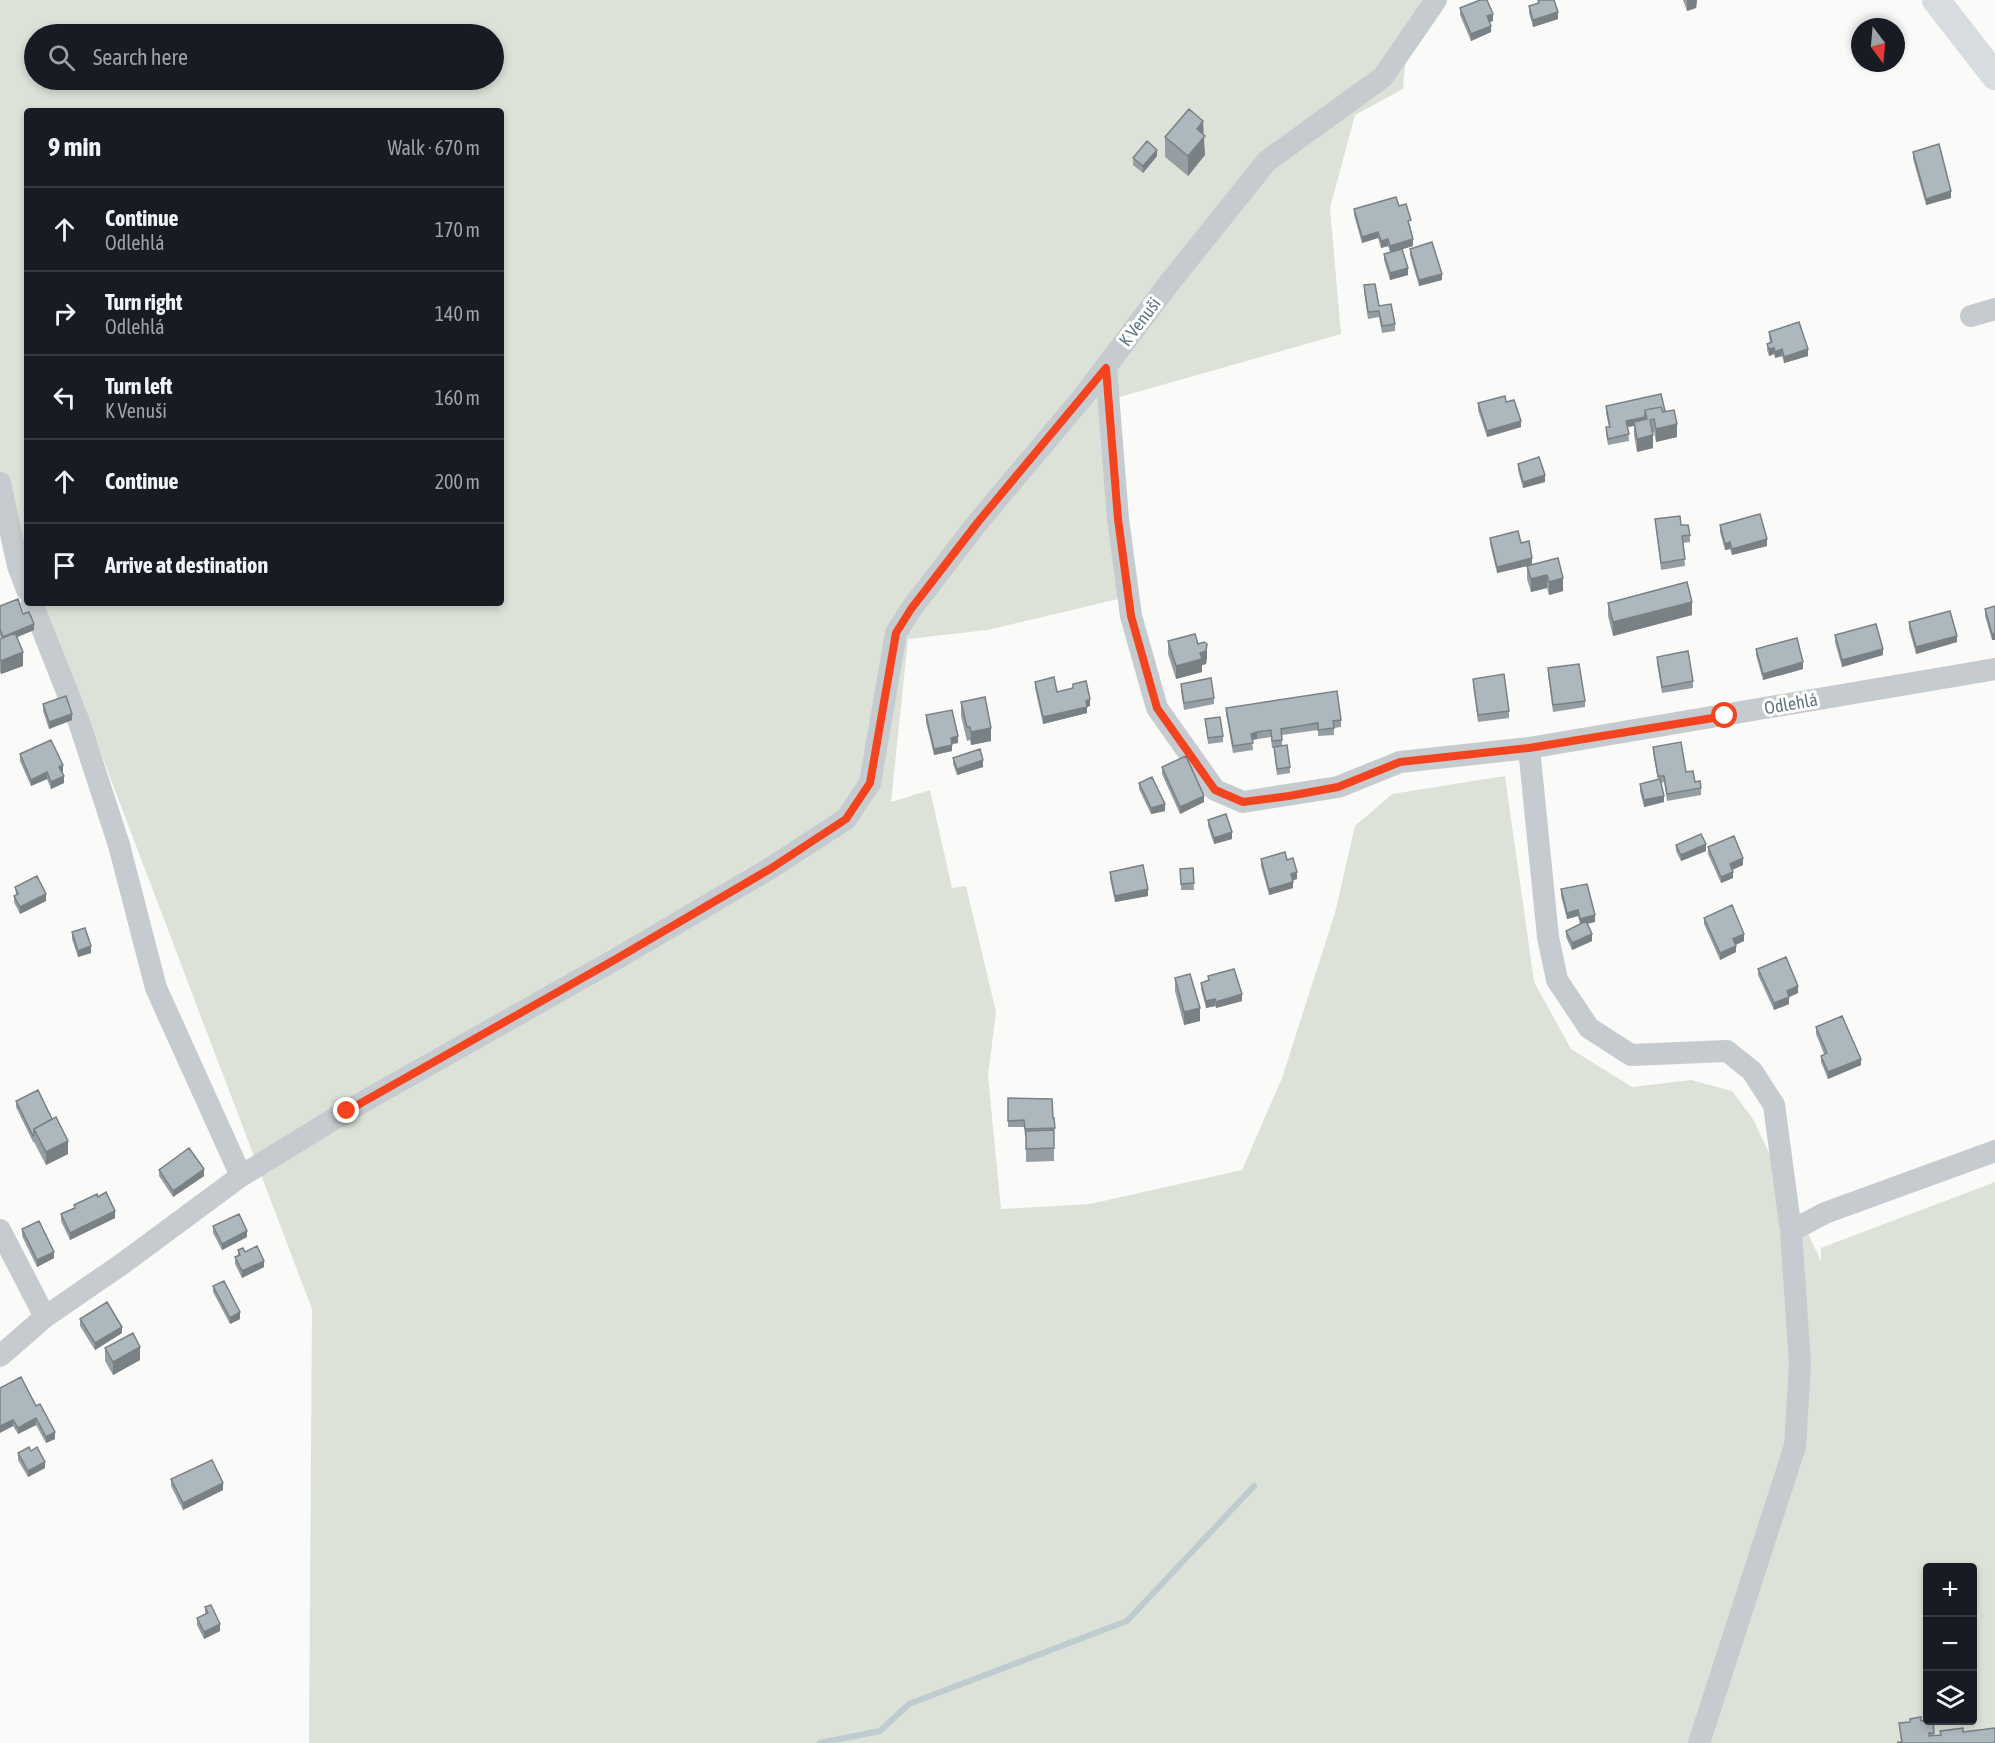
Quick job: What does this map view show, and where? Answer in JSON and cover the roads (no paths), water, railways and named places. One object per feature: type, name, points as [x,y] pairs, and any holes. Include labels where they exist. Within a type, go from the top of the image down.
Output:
[{"type":"main road","points":[[1936,0],[1995,76]]},
{"type":"street","name":"K Venuši","points":[[241,1176],[347,1111],[770,869],[846,819],[870,783],[896,633],[911,609],[978,522],[1106,368],[1170,282],[1267,161],[1383,77],[1436,0]]},
{"type":"street","points":[[1971,316],[1995,309]]},
{"type":"street","name":"Odlehlá","points":[[1106,368],[1118,519],[1131,616],[1157,708],[1215,790],[1243,802],[1338,787],[1400,762],[1529,748],[1995,669]]},
{"type":"street","points":[[0,483],[18,566],[24,582]]},
{"type":"street","points":[[0,1356],[45,1317],[241,1176],[156,988],[116,834],[79,722],[33,606]]},
{"type":"street","points":[[1529,748],[1548,937],[1557,980],[1589,1028],[1631,1055],[1726,1052],[1752,1071],[1774,1105],[1791,1231],[1800,1364],[1795,1446],[1698,1743]]},
{"type":"street","points":[[1791,1231],[1825,1213],[1995,1151]]},
{"type":"street","points":[[0,1230],[45,1317]]},
{"type":"waterway","points":[[820,1743],[880,1731],[909,1704],[1127,1621],[1254,1486]]}]
